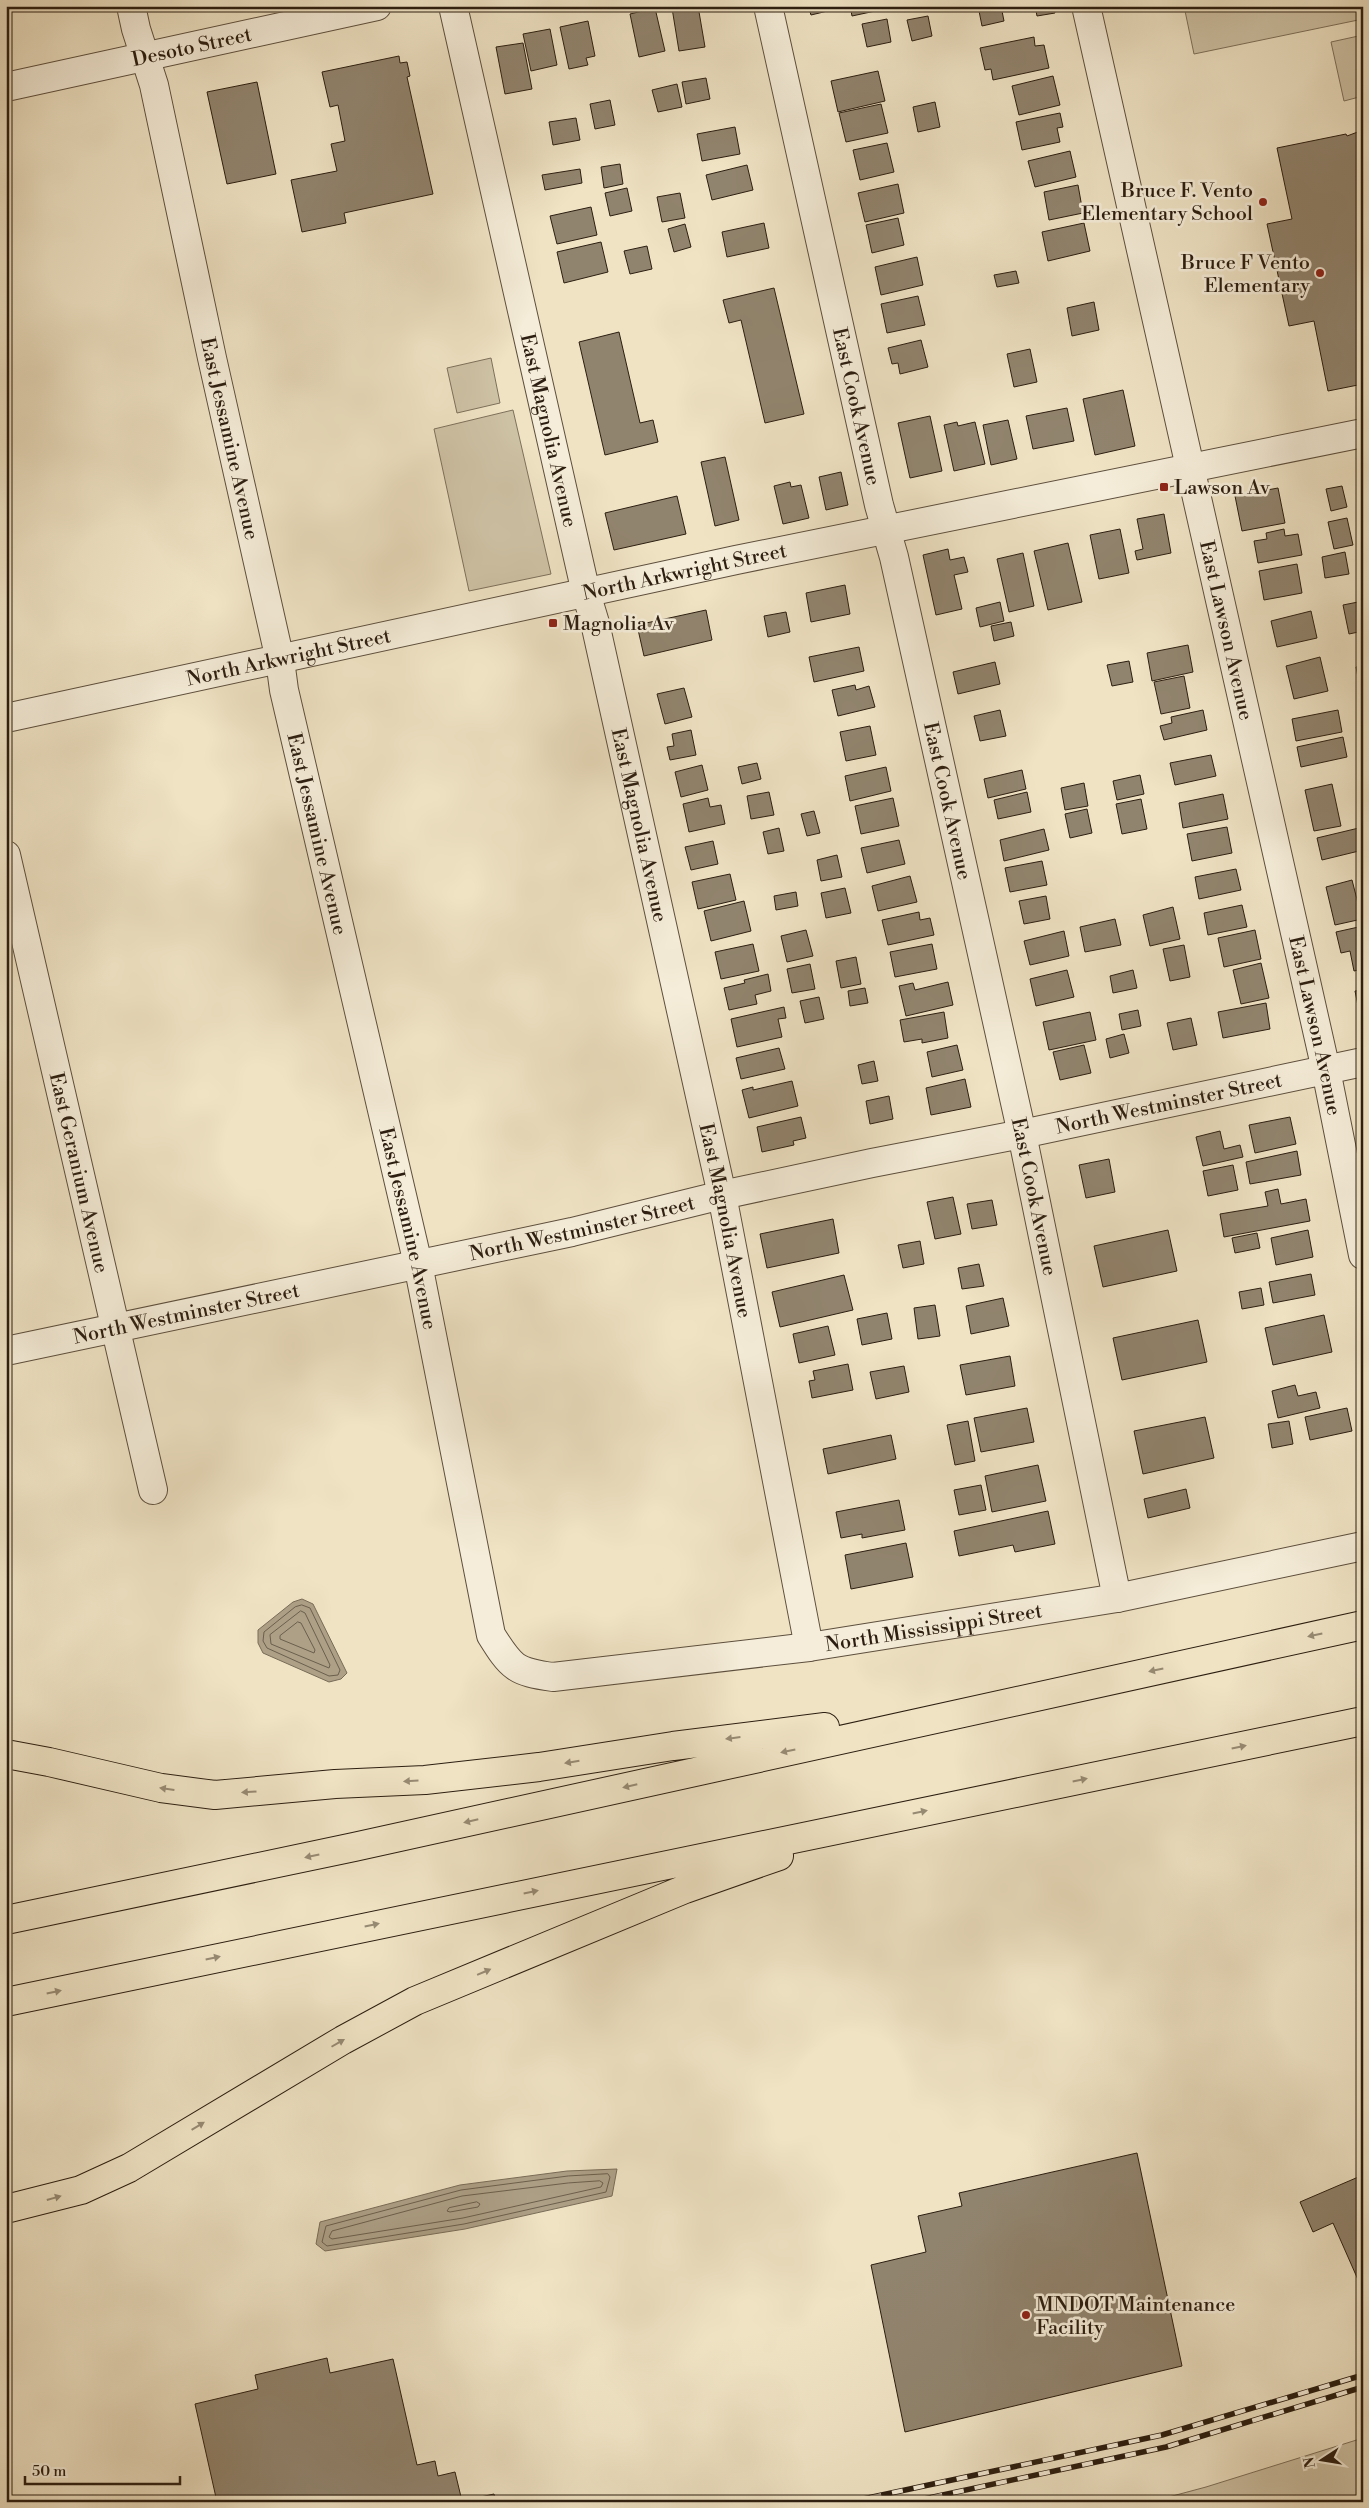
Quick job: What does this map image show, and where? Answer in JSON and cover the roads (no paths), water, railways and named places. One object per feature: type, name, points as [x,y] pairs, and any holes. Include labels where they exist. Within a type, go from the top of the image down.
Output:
[{"type":"highway","points":[[6,1920],[345,1850],[1363,1625]]},
{"type":"highway","points":[[6,1754],[152,1786],[215,1795],[335,1784],[425,1780],[539,1767],[673,1746],[990,1707]]},
{"type":"highway","points":[[6,2002],[1363,1721]]},
{"type":"highway","points":[[6,2209],[81,2190],[129,2168],[343,2040],[415,2002],[685,1889],[873,1822]]},
{"type":"street","name":"East Jessamine Avenue","points":[[131,6],[154,85],[210,349],[280,660],[284,690],[418,1264],[491,1635],[506,1659]]},
{"type":"street","name":"Desoto Street","points":[[6,87],[377,6]]},
{"type":"street","name":"East Magnolia Avenue","points":[[453,6],[586,593],[595,623],[722,1195],[809,1647]]},
{"type":"street","name":"East Cook Avenue","points":[[768,6],[1022,1134],[1116,1598]]},
{"type":"street","name":"East Lawson Avenue","points":[[1086,6],[1326,1070],[1363,1255]]},
{"type":"street","name":"North Arkwright Street","points":[[6,718],[736,560],[1363,433]]},
{"type":"street","name":"East Geranium Avenue","points":[[6,855],[152,1490]]},
{"type":"street","name":"North Westminster Street","points":[[6,1351],[572,1232],[722,1195],[1363,1062]]},
{"type":"street","name":"North Mississippi Street","points":[[506,1659],[526,1673],[553,1677],[809,1647],[1116,1598],[1363,1546]]},
{"type":"water","points":[[302,1599],[313,1604],[347,1673],[341,1679],[329,1682],[263,1653],[258,1643],[258,1630],[293,1602]]},
{"type":"water","points":[[617,2169],[612,2196],[465,2229],[325,2251],[316,2244],[320,2222],[460,2185],[567,2171]]},
{"type":"railway","points":[[849,2502],[1162,2435],[1363,2375]]},
{"type":"railway","points":[[910,2502],[1166,2447],[1363,2387]]},
{"type":"place","name":"Bruce F. Vento Elementary School","points":[[1263,202]]},
{"type":"place","name":"Bruce F Vento Elementary","points":[[1320,273]]},
{"type":"place","name":"Lawson Av","points":[[1164,487]]},
{"type":"place","name":"Magnolia Av","points":[[553,623]]},
{"type":"place","name":"MNDOT Maintenance Facility","points":[[1026,2315]]}]
